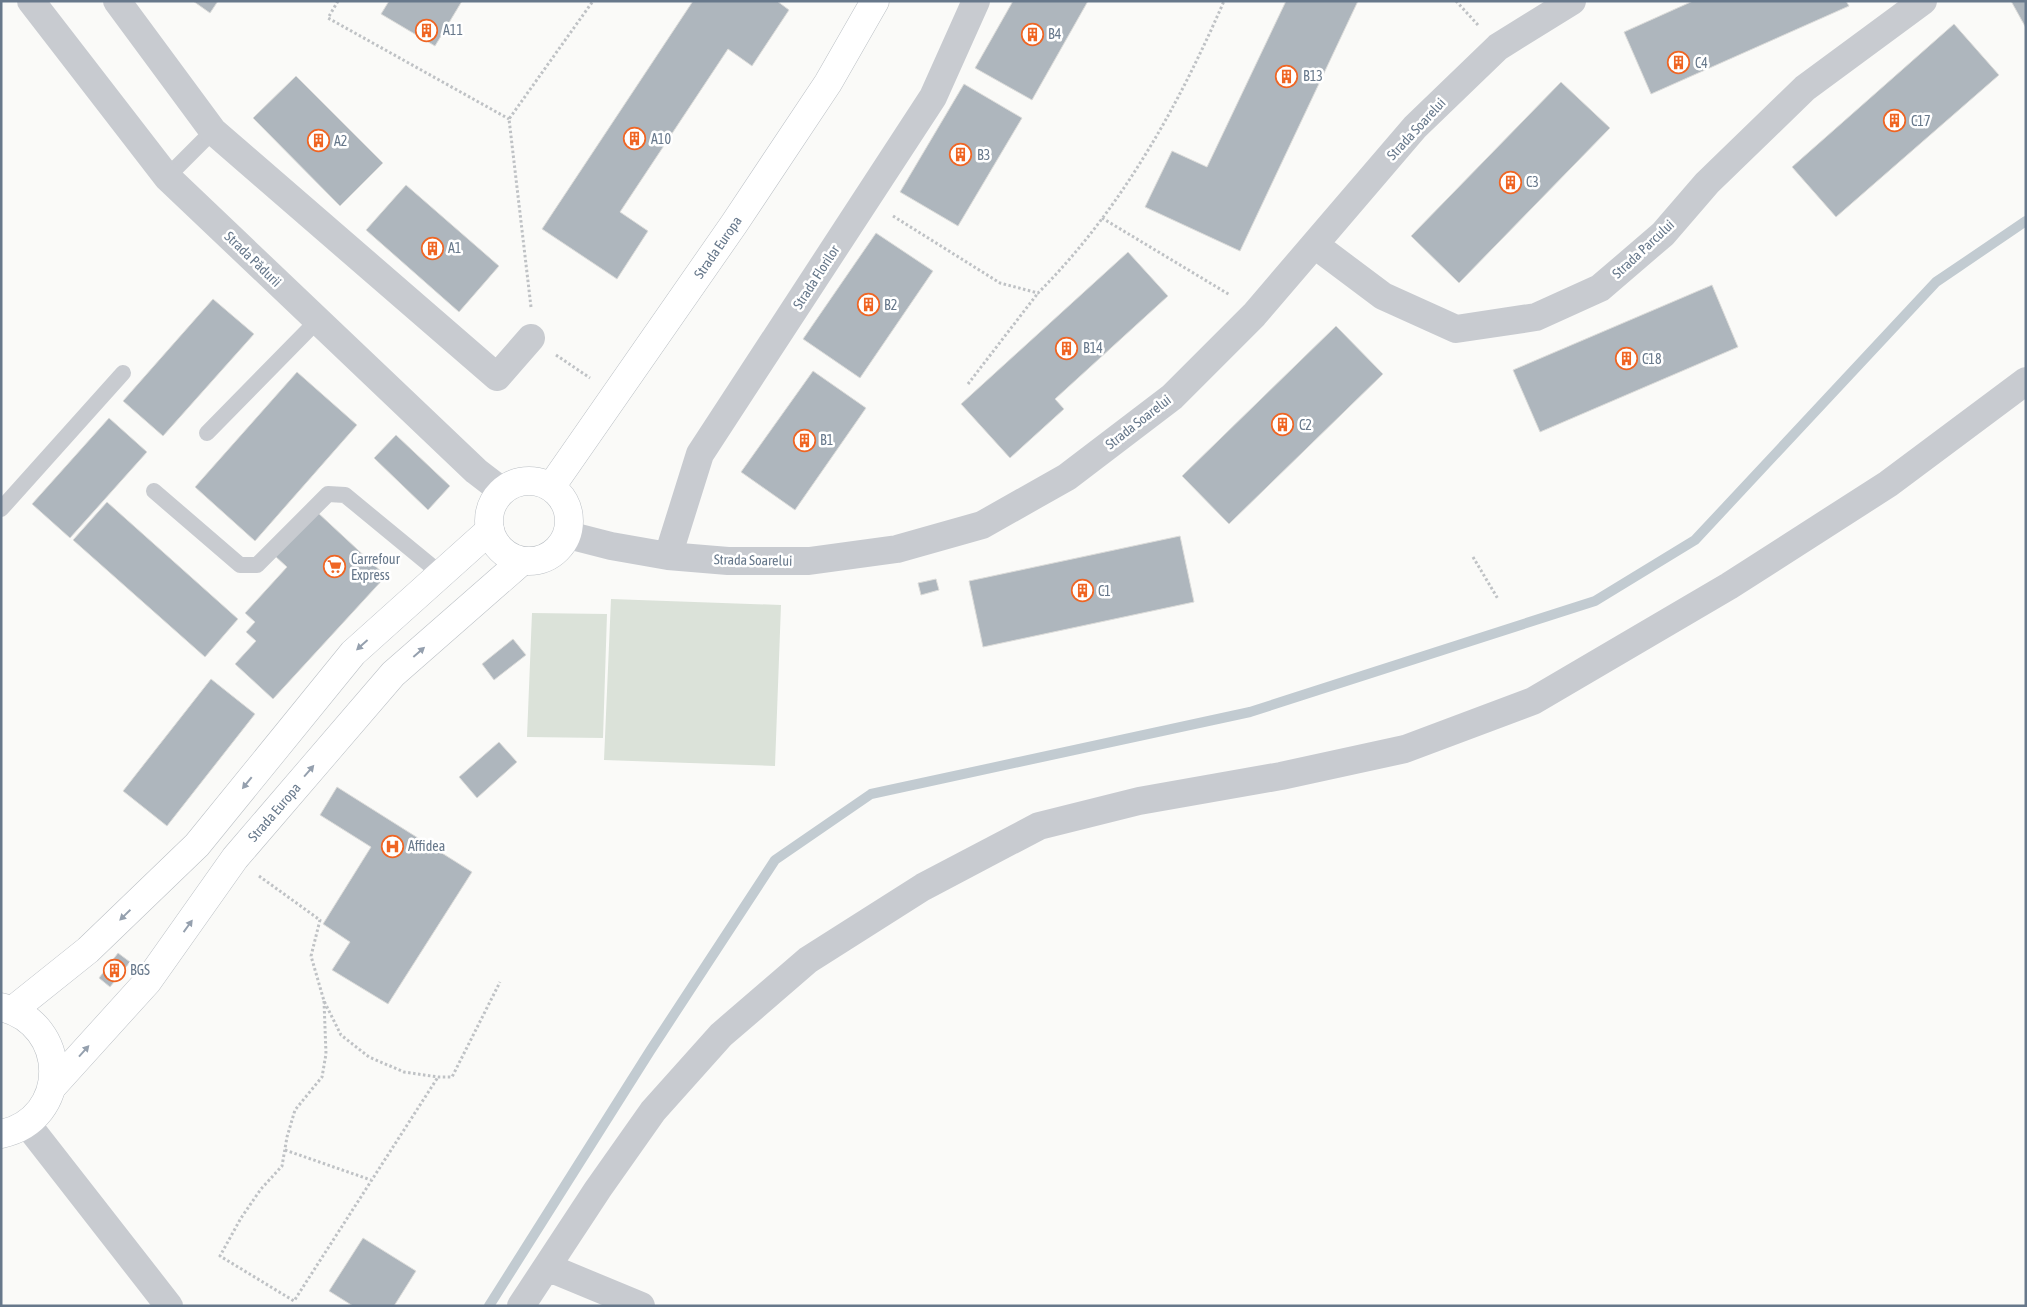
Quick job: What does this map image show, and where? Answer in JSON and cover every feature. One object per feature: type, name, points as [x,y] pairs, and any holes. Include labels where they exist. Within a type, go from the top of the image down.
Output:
[{"type":"street","name":"Strada Pădurii","points":[[31,1],[167,177],[476,471],[502,491]]},
{"type":"street","points":[[117,1],[213,130],[497,377],[531,338]]},
{"type":"street","name":"Strada Europa","points":[[551,487],[828,83],[875,1]]},
{"type":"street","name":"Strada Florilor","points":[[668,556],[700,454],[933,97],[976,1]]},
{"type":"street","name":"Strada Soarelui","points":[[568,535],[611,546],[668,556],[728,561],[809,561],[897,549],[982,525],[1067,477],[1172,397],[1254,315],[1415,127],[1498,47],[1572,1]]},
{"type":"street","name":"Strada Parcului","points":[[1315,245],[1383,296],[1456,329],[1536,317],[1600,288],[1663,234],[1707,183],[1805,88],[1923,1]]},
{"type":"street","points":[[521,1306],[598,1189],[653,1111],[721,1034],[808,960],[923,887],[1039,826],[1139,801],[1281,776],[1405,749],[1533,700],[1729,586],[1888,484],[2026,381]]},
{"type":"street","points":[[539,481],[551,487],[564,500],[570,517],[568,535],[561,547],[550,556],[537,561],[522,561],[511,558],[494,541],[490,530],[489,516],[493,502],[502,491],[513,484],[539,481]]},
{"type":"street","points":[[1,1134],[11,1132],[27,1124],[42,1108],[52,1087],[54,1069],[51,1051],[42,1033],[30,1020],[7,1009],[88,950],[196,845],[353,653],[490,530]]},
{"type":"street","name":"Strada Europa","points":[[52,1087],[148,980],[235,858],[393,674],[522,561]]},
{"type":"street","points":[[27,1124],[169,1306]]},
{"type":"street","points":[[546,1267],[641,1306]]},
{"type":"lane","points":[[167,177],[213,130]]},
{"type":"lane","points":[[207,433],[318,320]]},
{"type":"lane","points":[[1,509],[123,373]]},
{"type":"lane","points":[[154,491],[240,565],[257,565],[328,494],[345,495],[441,574]]},
{"type":"path","points":[[338,1],[328,18],[509,119]]},
{"type":"path","points":[[593,1],[509,119],[532,312],[531,338],[615,396]]},
{"type":"path","points":[[968,384],[1038,293],[1068,263],[1102,218],[1152,145],[1224,1]]},
{"type":"path","points":[[866,201],[1000,283],[1038,293]]},
{"type":"path","points":[[1102,218],[1232,296],[1254,315]]},
{"type":"path","points":[[1473,558],[1498,599]]},
{"type":"path","points":[[235,858],[320,920],[311,956],[324,1001],[341,1034],[369,1057],[404,1072],[452,1077],[500,982]]},
{"type":"path","points":[[324,1001],[326,1054],[322,1077],[295,1110],[284,1150],[282,1166],[261,1189],[220,1256],[294,1301],[438,1077]]},
{"type":"path","points":[[284,1150],[371,1180]]},
{"type":"shaded area","points":[[611,599],[781,605],[775,766],[604,760]]},
{"type":"shaded area","points":[[532,613],[607,614],[603,738],[527,737]]},
{"type":"building","points":[[193,1],[218,1],[210,13]]},
{"type":"building","name":"A11","points":[[389,1],[462,1],[435,46],[381,14]]},
{"type":"building","name":"A10","points":[[693,1],[777,1],[789,10],[752,66],[728,49],[620,212],[648,231],[617,279],[542,229]]},
{"type":"building","name":"B4","points":[[1013,1],[1088,1],[1032,100],[975,68]]},
{"type":"building","name":"B13","points":[[1286,1],[1358,1],[1240,251],[1145,207],[1172,151],[1207,167]]},
{"type":"building","name":"C4","points":[[1693,1],[1846,1],[1849,6],[1651,94],[1624,32]]},
{"type":"building","points":[[2011,1],[2026,1],[2026,28]]},
{"type":"building","name":"C17","points":[[1954,24],[1999,75],[1836,217],[1792,167]]},
{"type":"building","name":"A2","points":[[296,76],[383,163],[340,206],[253,118]]},
{"type":"building","name":"C3","points":[[1561,82],[1610,128],[1459,283],[1411,236]]},
{"type":"building","name":"B3","points":[[964,84],[1022,118],[958,226],[900,192]]},
{"type":"building","name":"A1","points":[[406,185],[499,266],[459,312],[366,230]]},
{"type":"building","name":"B2","points":[[876,233],[933,271],[860,378],[803,339]]},
{"type":"building","name":"B14","points":[[1128,252],[1168,296],[1055,399],[1064,409],[1010,458],[961,404]]},
{"type":"building","name":"C18","points":[[1712,285],[1738,347],[1540,432],[1513,370]]},
{"type":"building","points":[[213,299],[254,334],[163,436],[123,401]]},
{"type":"building","name":"C2","points":[[1336,326],[1383,374],[1229,524],[1182,476]]},
{"type":"building","name":"B1","points":[[813,371],[866,408],[795,510],[741,472]]},
{"type":"building","points":[[297,372],[357,425],[255,541],[195,487]]},
{"type":"building","points":[[109,418],[147,452],[70,538],[32,504]]},
{"type":"building","points":[[396,435],[450,486],[428,510],[374,458]]},
{"type":"building","points":[[107,502],[238,619],[205,657],[73,540]]},
{"type":"building","points":[[316,511],[386,576],[273,699],[235,664],[256,641],[246,632],[255,622],[245,613],[287,567],[275,556]]},
{"type":"building","name":"C1","points":[[1180,536],[1194,602],[983,647],[969,581]]},
{"type":"building","points":[[936,579],[939,590],[921,595],[918,583]]},
{"type":"building","points":[[513,639],[526,655],[494,680],[482,664]]},
{"type":"building","points":[[211,679],[255,714],[167,826],[123,791]]},
{"type":"building","points":[[499,742],[517,762],[477,798],[459,777]]},
{"type":"building","points":[[337,787],[472,872],[388,1004],[332,970],[350,942],[323,924],[371,847],[320,815]]},
{"type":"building","name":"BGS","points":[[118,953],[130,962],[110,987],[99,978]]},
{"type":"building","points":[[363,1238],[416,1271],[394,1306],[353,1306],[329,1291]]},
{"type":"waterway","points":[[489,1306],[650,1051],[775,860],[871,794],[1250,712],[1595,601],[1695,540],[1936,282],[2026,221]]},
{"type":"place","name":"A11","points":[[427,30]]},
{"type":"place","name":"B4","points":[[1032,34]]},
{"type":"place","name":"C4","points":[[1679,63]]},
{"type":"place","name":"B13","points":[[1287,76]]},
{"type":"place","name":"C17","points":[[1895,121]]},
{"type":"place","name":"A10","points":[[635,139]]},
{"type":"place","name":"A2","points":[[318,141]]},
{"type":"place","name":"B3","points":[[961,155]]},
{"type":"place","name":"C3","points":[[1510,182]]},
{"type":"place","name":"A1","points":[[432,248]]},
{"type":"place","name":"B2","points":[[868,305]]},
{"type":"place","name":"B14","points":[[1067,348]]},
{"type":"place","name":"C18","points":[[1626,359]]},
{"type":"place","name":"C2","points":[[1283,425]]},
{"type":"place","name":"B1","points":[[804,440]]},
{"type":"place","name":"Carrefour Express","points":[[335,567]]},
{"type":"place","name":"C1","points":[[1082,591]]},
{"type":"place","name":"Affidea","points":[[392,846]]},
{"type":"place","name":"BGS","points":[[114,970]]}]
